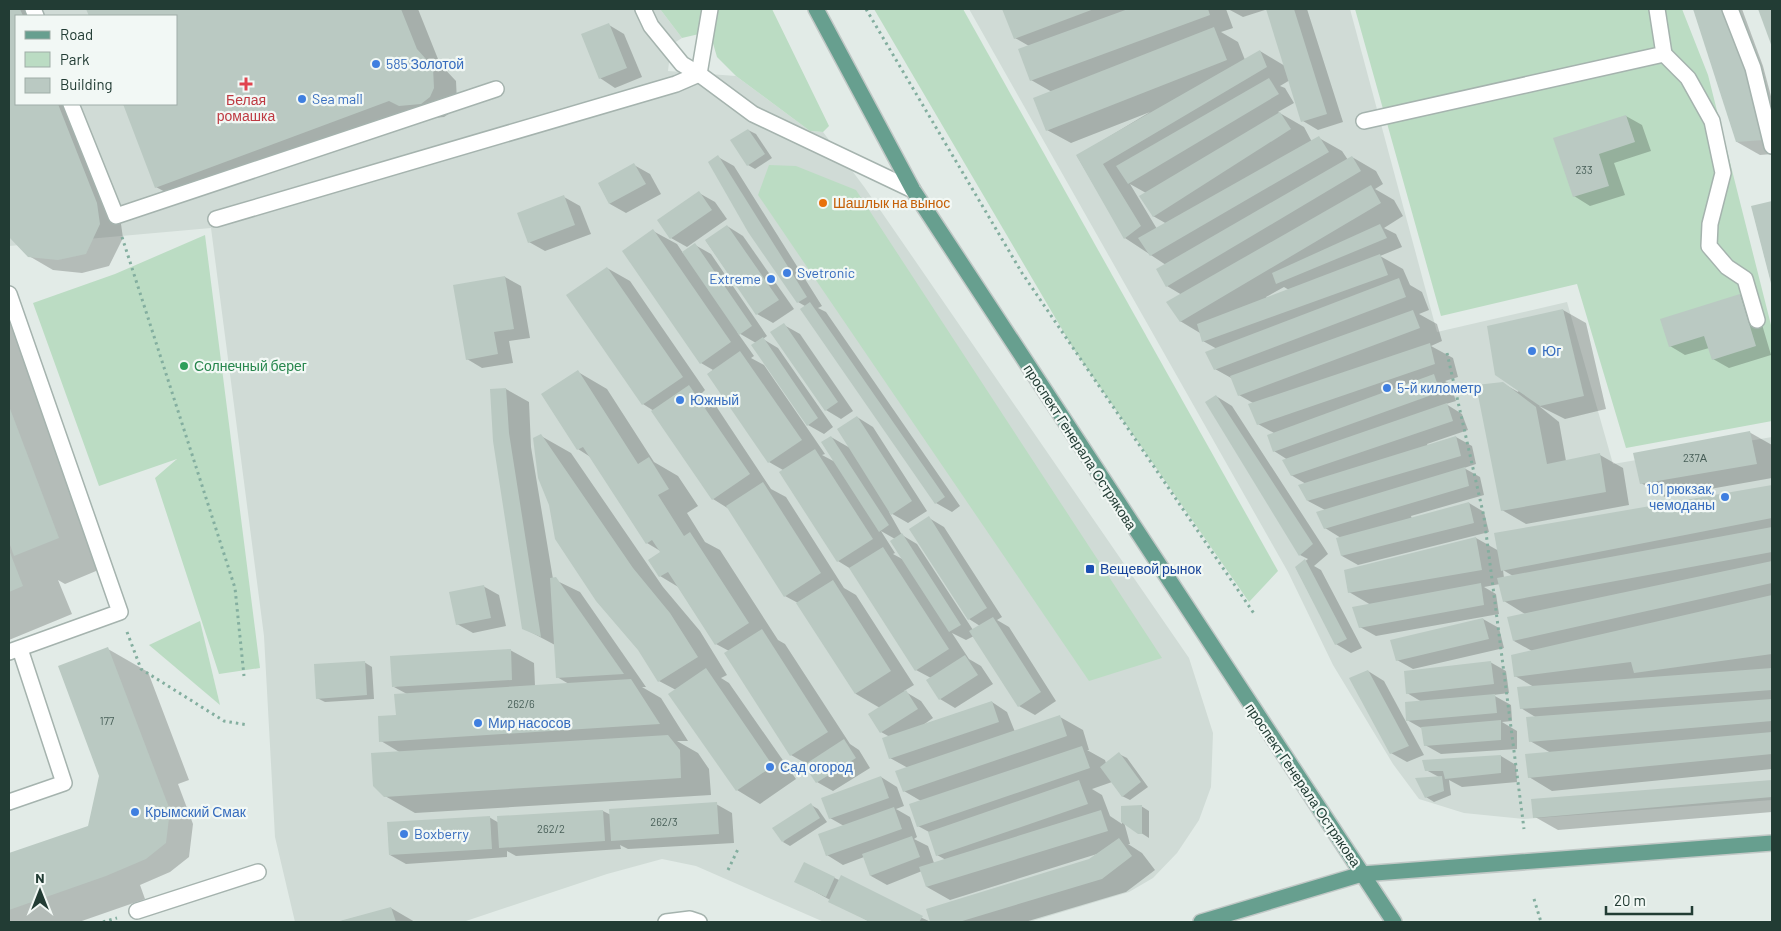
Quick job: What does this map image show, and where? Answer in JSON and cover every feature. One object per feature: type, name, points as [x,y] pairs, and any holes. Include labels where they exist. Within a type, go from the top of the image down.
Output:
[{"type":"main road","name":"проспект Генерала Острякова","points":[[816,9],[913,190],[1154,561],[1394,922]]},
{"type":"main road","points":[[1200,922],[1362,874],[1772,843]]},
{"type":"lane","points":[[643,9],[651,26],[682,64],[699,74],[753,114],[913,190]]},
{"type":"lane","points":[[699,74],[710,9]]},
{"type":"lane","points":[[1657,9],[1664,54],[1688,78],[1712,121],[1723,173],[1710,224],[1709,246],[1727,268],[1745,279],[1757,320]]},
{"type":"lane","points":[[1730,9],[1753,68],[1772,146]]},
{"type":"lane","points":[[1364,121],[1664,54]]},
{"type":"lane","points":[[216,219],[676,84],[699,74]]},
{"type":"lane","points":[[71,105],[116,216],[496,89]]},
{"type":"lane","points":[[9,294],[120,612],[14,650],[64,783],[9,802]]},
{"type":"lane","points":[[137,911],[258,872]]},
{"type":"lane","points":[[666,922],[690,919],[698,922]]},
{"type":"path","points":[[866,9],[1022,273],[1255,615]]},
{"type":"path","points":[[126,249],[235,588],[244,676]]},
{"type":"path","points":[[1447,353],[1484,517],[1524,829]]},
{"type":"path","points":[[120,612],[141,669],[224,721],[248,724]]},
{"type":"path","points":[[728,870],[739,847]]},
{"type":"path","points":[[1534,899],[1541,922]]},
{"type":"shaded area","points":[[9,9],[660,9],[682,38],[671,45],[668,71],[736,76],[810,131],[823,132],[865,188],[1189,658],[1213,733],[1211,787],[1199,820],[1177,853],[1153,878],[1129,892],[1029,922],[824,922],[696,866],[662,859],[607,874],[463,922],[295,922],[275,837],[264,636],[211,228],[9,246]]},
{"type":"shaded area","name":"5-й километр","points":[[969,9],[1350,9],[1437,332],[1567,302],[1613,464],[1772,437],[1772,800],[1524,819],[1464,813],[1419,799],[1393,764],[1333,665],[1288,572]]},
{"type":"green space","points":[[660,9],[772,9],[829,126],[823,132],[810,131],[736,76],[717,57],[712,40],[699,34],[682,38]]},
{"type":"green space","points":[[874,9],[963,9],[1278,571],[1249,602],[1073,348]]},
{"type":"green space","points":[[1355,9],[1682,9],[1708,75],[1772,329],[1772,421],[1626,448],[1577,284],[1441,316]]},
{"type":"green space","points":[[769,165],[796,166],[856,190],[1162,658],[1089,681],[758,195]]},
{"type":"green space","name":"Солнечный берег","points":[[205,235],[260,668],[219,674],[155,478],[177,459],[99,486],[33,303],[115,274]]},
{"type":"green space","points":[[200,621],[220,705],[149,645]]},
{"type":"building","points":[[9,9],[20,9],[23,15],[15,15],[15,105],[58,105],[97,203],[100,224],[86,254],[58,260],[28,257],[9,237]]},
{"type":"building","name":"Sea mall","points":[[86,9],[401,9],[417,49],[433,67],[434,88],[430,97],[421,104],[399,106],[389,101],[155,188],[123,105],[178,105],[178,15],[89,15]]},
{"type":"building","points":[[1002,9],[1094,9],[1014,39]]},
{"type":"building","points":[[1128,9],[1208,9],[1210,15],[1030,81],[1018,49]]},
{"type":"building","points":[[1266,9],[1294,9],[1327,114],[1301,122]]},
{"type":"building","points":[[1693,9],[1724,9],[1740,52],[1764,140],[1736,142]]},
{"type":"building","points":[[1758,9],[1772,9],[1772,47]]},
{"type":"building","points":[[609,23],[627,68],[599,79],[581,34]]},
{"type":"building","points":[[1214,27],[1227,60],[1046,131],[1033,98]]},
{"type":"building","points":[[1260,50],[1267,67],[1103,164],[1141,226],[1124,239],[1076,155]]},
{"type":"building","points":[[1269,78],[1279,94],[1128,184],[1116,166]]},
{"type":"building","points":[[1280,112],[1291,129],[1153,217],[1139,196]]},
{"type":"building","points":[[1626,115],[1635,142],[1599,154],[1609,186],[1573,197],[1553,138]]},
{"type":"building","points":[[748,129],[765,154],[747,166],[730,140]]},
{"type":"building","points":[[1319,136],[1329,152],[1150,256],[1138,238]]},
{"type":"building","points":[[718,155],[807,297],[797,303],[748,232],[708,162]]},
{"type":"building","points":[[1352,156],[1361,171],[1166,287],[1156,269]]},
{"type":"building","points":[[634,163],[646,184],[609,204],[598,183]]},
{"type":"building","points":[[1371,185],[1381,203],[1180,322],[1166,302]]},
{"type":"building","points":[[699,191],[712,210],[670,239],[657,220]]},
{"type":"building","points":[[564,195],[575,225],[528,243],[517,213]]},
{"type":"building","points":[[1772,201],[1772,287],[1751,206]]},
{"type":"building","points":[[1380,224],[1387,238],[1276,284],[1272,273]]},
{"type":"building","points":[[727,225],[779,300],[756,315],[705,240]]},
{"type":"building","points":[[653,229],[731,342],[700,364],[622,251]]},
{"type":"building","points":[[695,243],[752,326],[739,335],[682,252]]},
{"type":"building","points":[[1380,254],[1388,275],[1202,342],[1197,324]]},
{"type":"building","points":[[607,267],[683,377],[642,405],[566,295]]},
{"type":"building","points":[[505,276],[514,329],[494,332],[498,354],[466,360],[453,285]]},
{"type":"building","points":[[1399,278],[1406,297],[1214,370],[1205,352]]},
{"type":"building","points":[[1740,294],[1756,346],[1712,360],[1704,336],[1669,347],[1660,319]]},
{"type":"building","points":[[810,302],[945,497],[935,504],[800,309]]},
{"type":"building","name":"Юг","points":[[1563,309],[1584,396],[1540,406],[1495,375],[1487,326]]},
{"type":"building","points":[[1413,310],[1420,328],[1238,396],[1230,376]]},
{"type":"building","points":[[784,323],[838,402],[825,411],[770,332]]},
{"type":"building","points":[[763,337],[818,418],[807,426],[751,345]]},
{"type":"building","points":[[1430,343],[1435,364],[1257,425],[1248,404]]},
{"type":"building","points":[[740,351],[802,440],[768,463],[707,374]]},
{"type":"building","points":[[578,370],[638,464],[649,457],[669,489],[658,495],[684,536],[690,532],[749,623],[715,645],[668,572],[659,577],[648,560],[660,552],[652,540],[646,544],[583,447],[577,450],[541,394]]},
{"type":"building","points":[[1434,374],[1440,392],[1273,452],[1267,435]]},
{"type":"building","points":[[1503,382],[1536,407],[1547,464],[1600,453],[1606,492],[1501,511],[1476,385]]},
{"type":"building","points":[[689,385],[750,474],[712,500],[651,411]]},
{"type":"building","points":[[506,388],[509,433],[541,637],[522,629],[493,441],[490,389]]},
{"type":"building","points":[[1216,395],[1313,544],[1299,556],[1205,402]]},
{"type":"building","points":[[1447,403],[1453,421],[1291,476],[1282,460]]},
{"type":"building","points":[[9,406],[59,538],[14,556],[9,542]]},
{"type":"building","points":[[857,416],[912,501],[891,515],[837,429]]},
{"type":"building","points":[[1750,431],[1757,464],[1640,484],[1633,453]]},
{"type":"building","points":[[541,434],[633,568],[670,613],[698,657],[658,682],[638,650],[596,601],[555,539],[549,505],[538,478],[533,438]]},
{"type":"building","points":[[831,436],[889,525],[879,532],[821,442]]},
{"type":"building","points":[[1456,436],[1461,456],[1307,501],[1298,485]]},
{"type":"building","points":[[815,449],[873,539],[837,562],[779,472]]},
{"type":"building","points":[[1465,467],[1469,486],[1324,529],[1316,512]]},
{"type":"building","points":[[763,482],[821,573],[784,597],[726,506]]},
{"type":"building","points":[[1772,485],[1772,518],[1501,571],[1494,533]]},
{"type":"building","points":[[1469,502],[1474,523],[1341,556],[1336,538]]},
{"type":"building","points":[[929,516],[987,608],[968,620],[909,529]]},
{"type":"building","points":[[1772,527],[1772,552],[1503,602],[1497,578]]},
{"type":"building","points":[[902,533],[961,625],[949,632],[890,541]]},
{"type":"building","points":[[1476,537],[1482,570],[1348,593],[1344,570]]},
{"type":"building","points":[[883,547],[949,649],[915,671],[849,568]]},
{"type":"building","points":[[9,550],[23,586],[9,592]]},
{"type":"building","points":[[1305,559],[1347,639],[1335,645],[1295,567]]},
{"type":"building","points":[[1772,561],[1772,583],[1513,641],[1507,617]]},
{"type":"building","points":[[556,577],[624,674],[556,678],[550,578]]},
{"type":"building","points":[[833,580],[891,671],[855,694],[796,603]]},
{"type":"building","points":[[1481,583],[1484,605],[1359,628],[1352,607]]},
{"type":"building","points":[[484,585],[491,618],[456,625],[449,592]]},
{"type":"building","points":[[1772,595],[1772,654],[1634,673],[1631,662],[1514,677],[1511,655]]},
{"type":"building","points":[[993,617],[1041,692],[1018,707],[969,631]]},
{"type":"building","points":[[1483,618],[1489,639],[1396,661],[1390,640]]},
{"type":"building","points":[[762,629],[828,732],[790,756],[724,653]]},
{"type":"building","points":[[108,647],[170,810],[166,843],[146,859],[106,876],[9,910],[9,853],[88,826],[99,776],[58,666]]},
{"type":"building","points":[[511,649],[512,680],[392,687],[390,656]]},
{"type":"building","points":[[965,655],[978,675],[939,700],[926,680]]},
{"type":"building","points":[[365,661],[367,695],[316,699],[314,664]]},
{"type":"building","points":[[1491,661],[1494,684],[1406,694],[1404,671]]},
{"type":"building","points":[[706,668],[773,766],[736,791],[668,694]]},
{"type":"building","points":[[1772,668],[1772,690],[1520,709],[1517,687]]},
{"type":"building","points":[[1368,670],[1409,746],[1390,754],[1349,678]]},
{"type":"building","points":[[631,679],[660,724],[379,742],[378,716],[396,715],[394,694]]},
{"type":"building","points":[[906,690],[918,709],[880,733],[868,714]]},
{"type":"building","points":[[1495,694],[1497,713],[1406,721],[1405,702]]},
{"type":"building","points":[[1772,699],[1772,721],[1529,742],[1526,717]]},
{"type":"building","points":[[992,701],[999,722],[889,759],[882,738]]},
{"type":"building","points":[[1060,715],[1067,736],[903,792],[895,771]]},
{"type":"building","points":[[1501,720],[1501,740],[1424,746],[1421,727]]},
{"type":"building","points":[[1772,732],[1772,754],[1528,778],[1525,754]]},
{"type":"building","points":[[668,735],[680,750],[681,778],[384,797],[373,786],[371,753]]},
{"type":"building","points":[[844,739],[856,758],[816,783],[804,765]]},
{"type":"building","points":[[1082,746],[1090,768],[917,827],[909,804]]},
{"type":"building","points":[[1119,752],[1141,782],[1122,797],[1100,767]]},
{"type":"building","points":[[1501,755],[1501,773],[1445,779],[1443,771],[1425,771],[1422,760]]},
{"type":"building","points":[[881,776],[889,798],[829,819],[821,798]]},
{"type":"building","points":[[1442,776],[1444,791],[1425,798],[1415,778]]},
{"type":"building","points":[[1079,780],[1088,804],[936,856],[928,832]]},
{"type":"building","points":[[1772,780],[1772,797],[1533,818],[1531,799]]},
{"type":"building","points":[[717,802],[719,834],[611,841],[609,809]]},
{"type":"building","points":[[811,803],[820,818],[782,842],[772,828]]},
{"type":"building","points":[[1142,805],[1142,834],[1138,834],[1121,822],[1121,806]]},
{"type":"building","points":[[894,807],[902,829],[826,856],[818,834]]},
{"type":"building","points":[[603,810],[605,841],[499,848],[497,816]]},
{"type":"building","points":[[1101,810],[1108,831],[926,887],[919,867]]},
{"type":"building","points":[[490,816],[492,849],[389,855],[387,822]]},
{"type":"building","points":[[912,836],[920,857],[870,876],[862,854]]},
{"type":"building","points":[[1119,838],[1132,856],[1102,879],[959,922],[930,922],[926,909],[1089,859]]},
{"type":"building","points":[[804,862],[835,877],[826,897],[794,882]]},
{"type":"building","points":[[841,875],[923,916],[919,922],[870,922],[828,902]]},
{"type":"building","points":[[391,907],[396,922],[336,922]]},
{"type":"place","name":"585 Золотой","points":[[376,64]]},
{"type":"place","name":"Белая ромашка","points":[[246,84]]},
{"type":"place","name":"Sea mall","points":[[302,99]]},
{"type":"place","name":"Шашлык на вынос","points":[[823,203]]},
{"type":"place","name":"Svetronic","points":[[787,273]]},
{"type":"place","name":"Extreme","points":[[771,279]]},
{"type":"place","name":"Юг","points":[[1532,351]]},
{"type":"place","name":"Солнечный берег","points":[[184,366]]},
{"type":"place","name":"5-й километр","points":[[1387,388]]},
{"type":"place","name":"Южный","points":[[680,400]]},
{"type":"place","name":"101 рюкзак, чемоданы","points":[[1725,497]]},
{"type":"place","name":"Вещевой рынок","points":[[1090,569]]},
{"type":"place","name":"Мир насосов","points":[[478,723]]},
{"type":"place","name":"Сад огород","points":[[770,767]]},
{"type":"place","name":"Крымский Смак","points":[[135,812]]},
{"type":"place","name":"Boxberry","points":[[404,834]]}]
